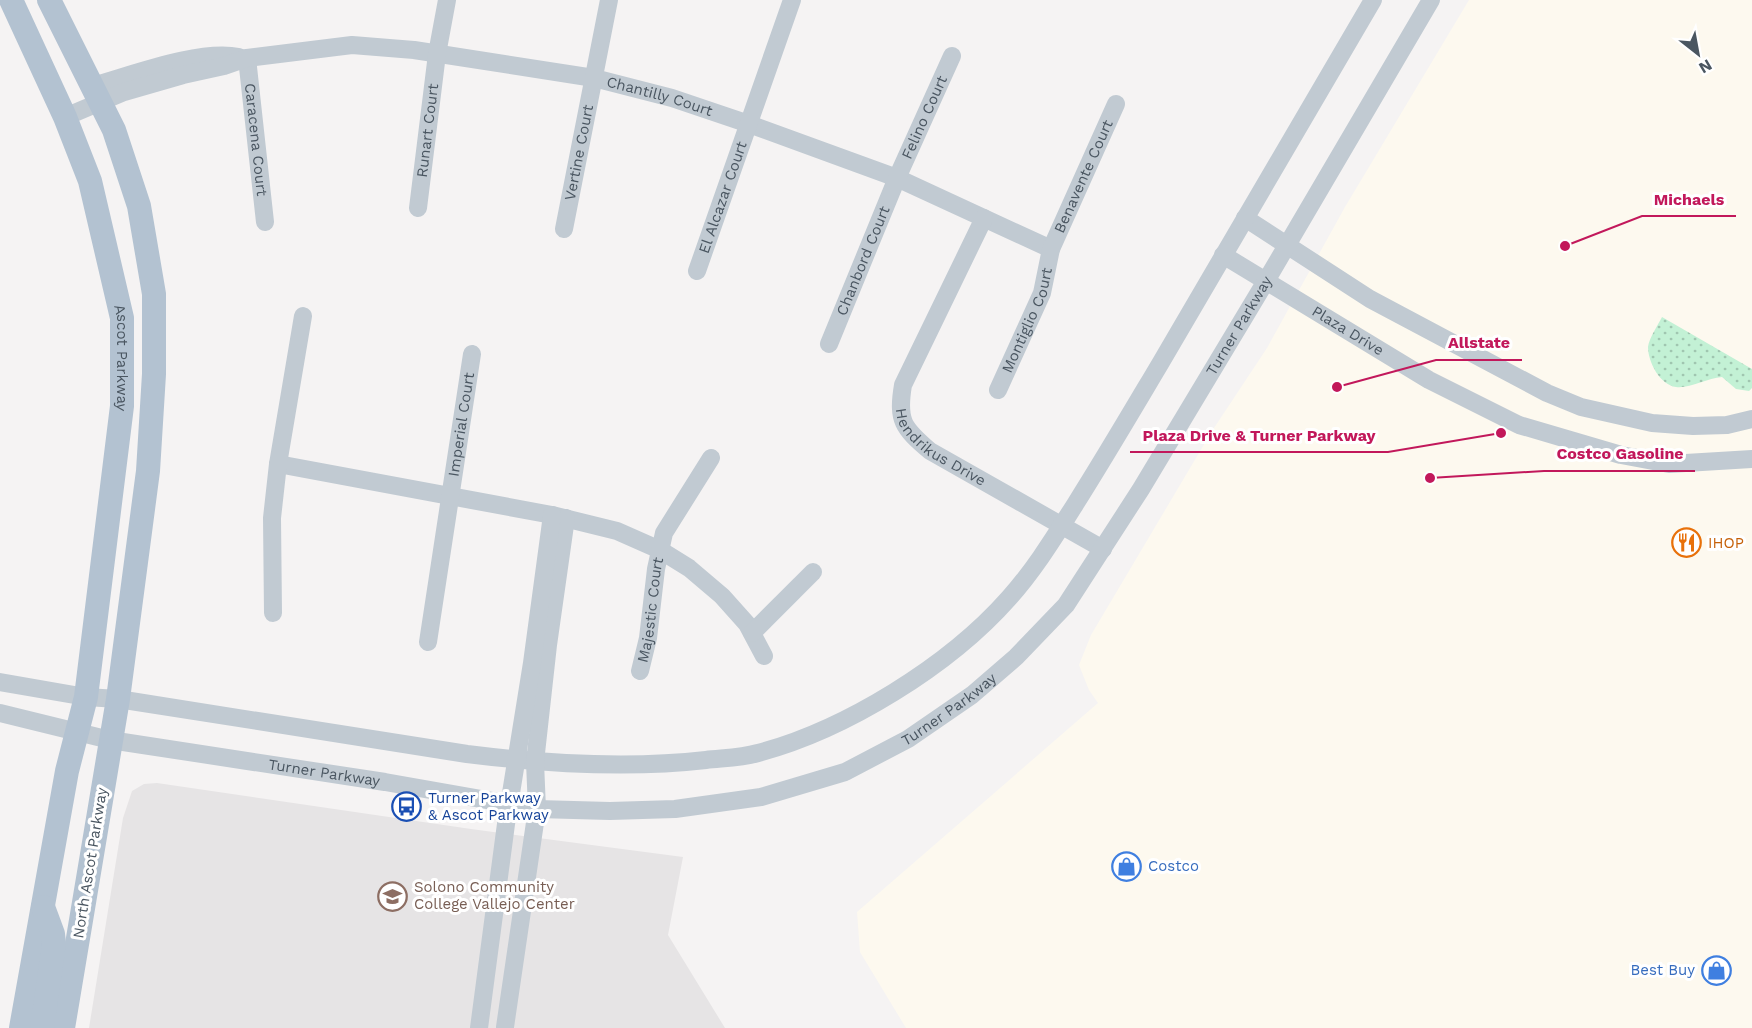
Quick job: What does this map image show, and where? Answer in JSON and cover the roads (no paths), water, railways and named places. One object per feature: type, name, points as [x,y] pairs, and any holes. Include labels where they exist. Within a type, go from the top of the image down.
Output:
[{"type":"main road","name":"Ascot Parkway","points":[[11,0],[65,117],[90,181],[122,318],[123,406],[86,697],[75,731]]},
{"type":"main road","name":"Ascot Parkway","points":[[50,0],[114,130],[139,206],[154,294],[154,374],[147,471],[118,699]]},
{"type":"main road","name":"North Ascot Parkway","points":[[63,1028],[118,699]]},
{"type":"main road","points":[[21,1028],[75,731]]},
{"type":"main road","points":[[42,905],[53,934],[54,944],[42,1028]]},
{"type":"street","name":"Runart Court","points":[[418,208],[437,54],[447,0]]},
{"type":"street","name":"Vertine Court","points":[[564,229],[609,0]]},
{"type":"street","name":"El Alcazar Court","points":[[697,271],[792,0]]},
{"type":"street","points":[[0,682],[86,697],[118,699],[516,760],[583,765],[680,763],[755,754],[801,739],[858,712],[909,683],[971,634],[1008,599],[1048,547],[1117,437],[1373,0]]},
{"type":"street","name":"Turner Parkway","points":[[0,713],[110,740],[385,782],[537,809],[610,811],[675,809],[761,796],[845,772],[908,739],[972,695],[1016,657],[1066,605],[1147,480],[1431,0]]},
{"type":"street","name":"Chantilly Court","points":[[65,117],[96,94],[175,70],[224,66],[247,58],[352,45],[414,50],[594,78],[672,98],[897,178],[1051,249]]},
{"type":"street","name":"Felino Court","points":[[897,178],[952,56]]},
{"type":"street","name":"Caracena Court","points":[[247,58],[265,222]]},
{"type":"street","name":"Benavente Court","points":[[1051,249],[1116,104]]},
{"type":"street","name":"Chanbord Court","points":[[829,344],[897,178]]},
{"type":"street","name":"Hendrikus Drive","points":[[984,218],[903,385],[900,404],[902,418],[908,432],[930,451],[1103,549]]},
{"type":"street","points":[[1245,218],[1370,299],[1547,393],[1581,406],[1652,423],[1693,426],[1727,425],[1752,418]]},
{"type":"street","name":"Montiglio Court","points":[[998,390],[1042,293],[1051,249]]},
{"type":"street","name":"Plaza Drive","points":[[1224,255],[1429,380],[1519,425],[1621,455],[1669,464],[1752,459]]},
{"type":"street","points":[[273,613],[272,518],[278,464],[303,316]]},
{"type":"street","name":"Imperial Court","points":[[428,642],[472,354]]},
{"type":"street","name":"Majestic Court","points":[[640,671],[648,638],[664,533],[711,458]]},
{"type":"street","points":[[278,464],[559,516],[617,531],[660,550],[689,568],[722,596],[747,624],[764,656]]},
{"type":"street","points":[[479,1028],[508,804],[516,760],[536,681],[559,516]]},
{"type":"street","points":[[752,633],[813,572]]},
{"type":"street","points":[[505,1027],[537,809],[536,681]]},
{"type":"place","name":"Michaels","points":[[1565,246]]},
{"type":"place","name":"Allstate","points":[[1337,387]]},
{"type":"place","name":"Plaza Drive & Turner Parkway","points":[[1501,433]]},
{"type":"place","name":"Costco Gasoline","points":[[1430,478]]},
{"type":"place","name":"IHOP","points":[[1687,543]]},
{"type":"place","name":"Turner Parkway & Ascot Parkway","points":[[407,807]]},
{"type":"place","name":"Costco","points":[[1127,866]]},
{"type":"place","name":"Solono Community College Vallejo Center","points":[[393,896]]},
{"type":"place","name":"Best Buy","points":[[1716,970]]}]
